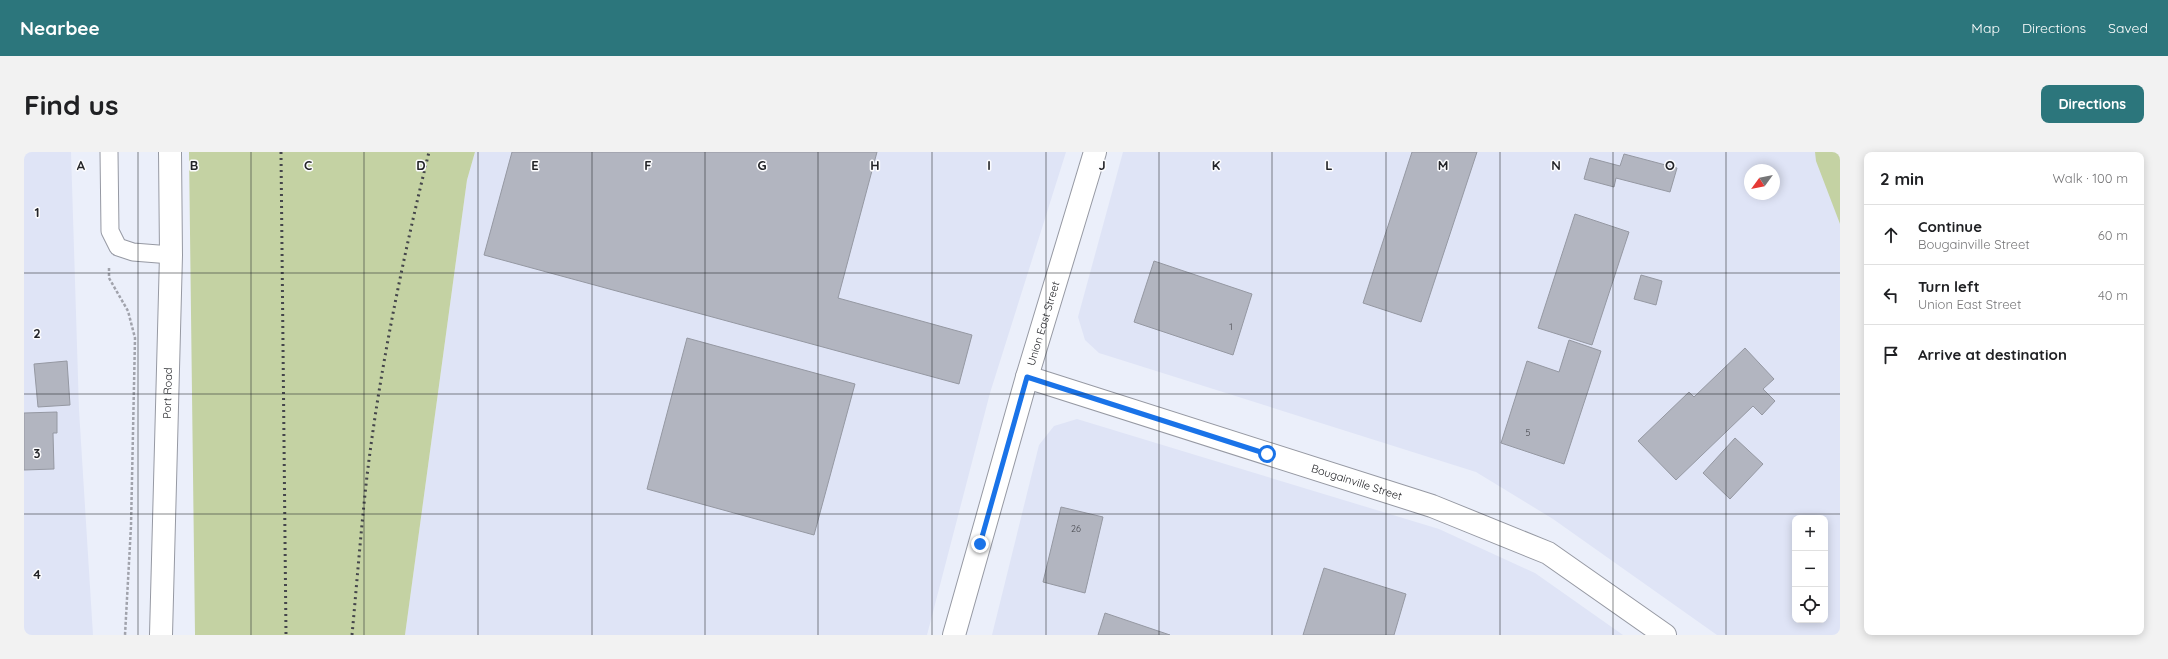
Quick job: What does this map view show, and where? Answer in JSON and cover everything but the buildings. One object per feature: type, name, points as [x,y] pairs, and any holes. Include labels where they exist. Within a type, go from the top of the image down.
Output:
[{"type":"street","name":"Port Road","points":[[161,635],[171,255],[170,152]]},
{"type":"street","name":"Union East Street","points":[[954,635],[1027,377],[1095,152]]},
{"type":"street","name":"Bougainville Street","points":[[1027,377],[1432,506],[1548,553],[1665,635]]},
{"type":"lane","points":[[109,152],[110,231],[118,247],[133,252],[171,255]]},
{"type":"path","points":[[110,231],[108,278],[128,311],[135,338],[131,526],[125,635]]},
{"type":"shaded area","points":[[24,152],[71,152],[79,410],[93,635],[24,635]]},
{"type":"shaded area","points":[[475,152],[1066,152],[990,393],[927,635],[405,635],[467,180]]},
{"type":"shaded area","points":[[1123,152],[1815,152],[1840,224],[1840,635],[1717,635],[1553,519],[1476,472],[1099,353],[1085,340],[1078,317]]},
{"type":"shaded area","points":[[1077,419],[1439,529],[1535,573],[1623,635],[992,635],[1039,445],[1054,426]]},
{"type":"green space","points":[[189,152],[475,152],[467,180],[405,635],[195,635]]},
{"type":"green space","points":[[1815,152],[1840,152],[1840,224],[1816,161]]},
{"type":"railway","points":[[281,152],[286,635]]},
{"type":"railway","points":[[352,635],[372,435],[385,354],[401,272],[429,152]]},
{"type":"route","points":[[980,544],[1027,377],[1267,454]]}]
